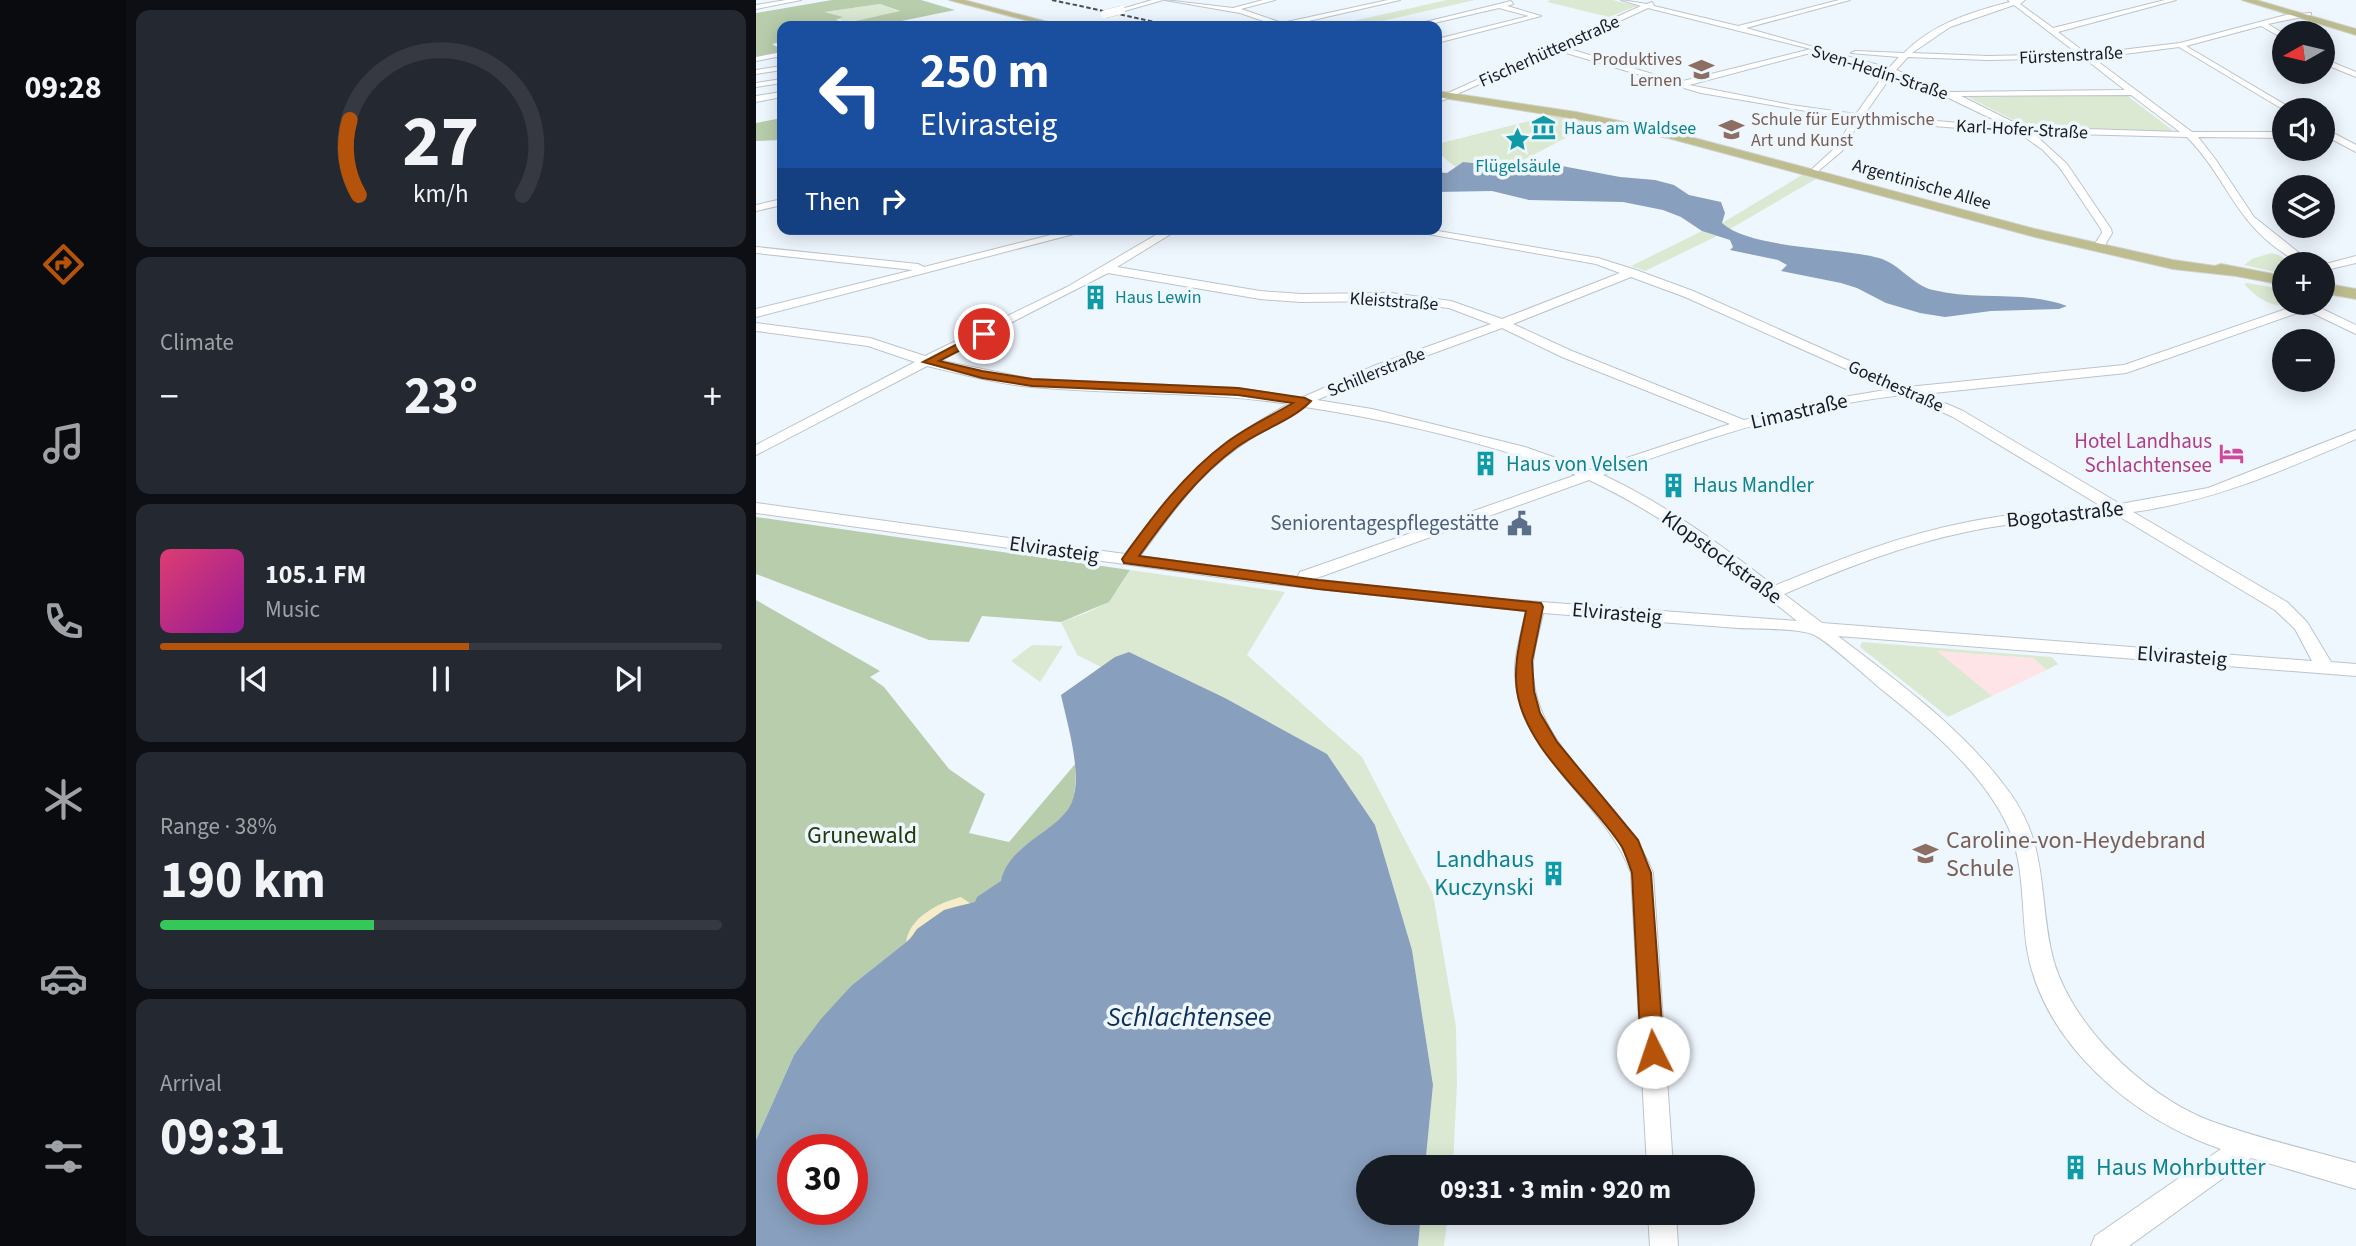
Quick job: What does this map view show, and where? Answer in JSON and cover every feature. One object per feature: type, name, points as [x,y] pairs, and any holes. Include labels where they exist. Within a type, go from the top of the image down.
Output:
[{"type":"main road","points":[[2246,0],[2356,30]]},
{"type":"main road","points":[[2262,0],[2356,30]]},
{"type":"main road","points":[[950,1],[1020,21]]},
{"type":"main road","points":[[950,1],[1036,21]]},
{"type":"main road","name":"Argentinische Allee","points":[[1442,95],[1603,117],[1690,134],[1971,214],[2100,246]]},
{"type":"main road","name":"Argentinische Allee","points":[[1603,117],[1741,151],[1963,217],[2214,271],[2272,279]]},
{"type":"main road","points":[[2335,291],[2356,294]]},
{"type":"street","points":[[756,7],[798,0]]},
{"type":"street","points":[[1105,14],[1160,0]]},
{"type":"street","points":[[1168,0],[1229,9],[1270,21]]},
{"type":"street","points":[[1229,9],[1272,0]]},
{"type":"street","points":[[1305,21],[1397,0]]},
{"type":"street","points":[[1435,21],[1524,0]]},
{"type":"street","name":"Sven-Hedin-Straße","points":[[1624,0],[1889,71],[1950,94],[2020,130],[2047,149],[2066,171],[2106,229],[2107,233],[2100,246]]},
{"type":"street","name":"Fischerhüttenstraße","points":[[1442,100],[1661,0]]},
{"type":"street","points":[[1823,0],[1836,3]]},
{"type":"street","points":[[1734,29],[1847,0]]},
{"type":"street","points":[[1817,169],[1847,141],[1889,71],[1913,46],[1944,26],[2013,2],[2028,0]]},
{"type":"street","points":[[2052,31],[2173,0]]},
{"type":"street","points":[[2013,2],[2190,135],[2213,159],[2249,218],[2267,236],[2290,252]]},
{"type":"street","points":[[1442,40],[1537,16],[1500,6]]},
{"type":"street","name":"Fürstenstraße","points":[[1828,53],[1902,56],[2084,56],[2180,45],[2309,14]]},
{"type":"street","points":[[2263,24],[2272,30]]},
{"type":"street","points":[[2180,45],[2272,99]]},
{"type":"street","name":"Karl-Hofer-Straße","points":[[1558,48],[1678,85],[1762,102],[1859,117],[2020,130],[2272,135]]},
{"type":"street","points":[[1678,85],[1818,51]]},
{"type":"street","points":[[756,58],[777,55]]},
{"type":"street","points":[[2335,66],[2356,75]]},
{"type":"street","points":[[756,72],[777,69]]},
{"type":"street","points":[[756,85],[777,82]]},
{"type":"street","points":[[1950,94],[2133,92]]},
{"type":"street","points":[[756,99],[777,96]]},
{"type":"street","points":[[2335,138],[2356,149]]},
{"type":"street","points":[[756,208],[777,203]]},
{"type":"street","points":[[756,313],[1064,235]]},
{"type":"street","points":[[756,451],[846,401],[929,362],[1107,269],[1164,235]]},
{"type":"street","name":"Goethestraße","points":[[1442,235],[1563,254],[1632,272],[1689,294],[1958,414],[2295,615],[2324,667]]},
{"type":"street","points":[[756,250],[921,267],[924,270]]},
{"type":"street","points":[[2335,266],[2356,259]]},
{"type":"street","name":"Kleiststraße","points":[[1107,269],[1259,295],[1301,298],[1391,297],[1434,302],[1468,310],[1567,354],[1743,424]]},
{"type":"street","name":"Schillerstraße","points":[[1129,559],[1174,498],[1206,466],[1234,443],[1305,401],[1400,361],[1503,324],[1632,272]]},
{"type":"street","name":"Limastraße","points":[[1302,583],[1306,576],[1743,424],[1826,404],[1907,390],[2111,372],[2149,362],[2282,315]]},
{"type":"street","points":[[2328,315],[2356,330]]},
{"type":"street","name":"Klopstockstraße","points":[[756,327],[870,342],[929,362],[982,375],[1032,383],[1238,392],[1305,401],[1447,430],[1521,450],[1590,475],[1663,513],[1712,545],[1940,726],[2003,797],[2020,831],[2031,867],[2039,950],[2050,988],[2071,1026],[2106,1065],[2155,1104],[2199,1129],[2356,1175]]},
{"type":"street","name":"Bogotastraße","points":[[1773,592],[1850,561],[1929,535],[2006,520],[2119,509],[2214,491],[2356,434]]},
{"type":"street","name":"Elvirasteig","points":[[756,508],[1302,583],[1535,607],[2356,670]]},
{"type":"street","points":[[1535,607],[1524,661],[1525,691],[1532,713],[1551,746],[1631,845],[1642,873],[1659,1155]]},
{"type":"street","points":[[2105,1246],[2248,1145]]},
{"type":"street","points":[[1663,1225],[1664,1246]]},
{"type":"shaded area","points":[[1936,651],[2033,658],[2047,670],[1992,696]]},
{"type":"green space","points":[[832,0],[921,0],[955,10],[902,21],[856,21],[900,11],[880,4],[824,12],[843,17],[836,20],[840,21],[777,21],[777,43],[772,44],[777,47],[777,54],[756,57],[756,13]]},
{"type":"green space","points":[[1447,0],[1475,0],[1382,21],[1353,21]]},
{"type":"green space","points":[[1613,0],[1637,6],[1609,17],[1547,2]]},
{"type":"green space","points":[[880,4],[901,12],[857,21],[843,21],[823,12]]},
{"type":"green space","points":[[2125,94],[2175,132],[2029,128],[1968,97]]},
{"type":"green space","points":[[1557,114],[1596,122],[1510,167],[1463,162],[1456,167],[1442,155],[1442,143]]},
{"type":"green space","points":[[777,119],[777,140],[756,141],[756,123]]},
{"type":"green space","points":[[1802,175],[1816,179],[1730,229],[1722,223]]},
{"type":"green space","points":[[1702,231],[1717,236],[1645,271],[1631,266]]},
{"type":"green space","points":[[2272,253],[2272,271],[2244,265],[2252,259]]},
{"type":"green space","points":[[2244,284],[2272,287],[2272,304],[2266,302]]},
{"type":"green space","points":[[756,517],[1130,570],[1109,602],[1061,622],[982,616],[969,642],[929,640],[756,574]]},
{"type":"green space","points":[[1130,570],[1285,592],[1247,655],[1362,757],[1433,894],[1456,1027],[1454,1155],[1426,1155],[1433,1085],[1412,950],[1375,825],[1327,754],[1225,698],[1129,652],[1101,667],[1077,655],[1061,622],[1102,605],[1116,592]]},
{"type":"green space","name":"Grunewald","points":[[756,600],[880,671],[870,677],[884,687],[949,769],[985,794],[969,833],[1009,842],[1076,763],[1074,797],[1068,810],[1014,857],[1006,868],[1002,881],[976,902],[910,939],[852,985],[794,1055],[756,1140]]},
{"type":"green space","points":[[1862,642],[2052,657],[2058,664],[2047,670],[2033,658],[1937,651],[1992,696],[1948,717],[1860,647]]},
{"type":"green space","points":[[1032,645],[1063,646],[1040,682],[1011,661]]},
{"type":"green space","points":[[1420,1225],[1447,1225],[1444,1246],[1418,1246]]},
{"type":"sand","points":[[961,897],[971,904],[943,912],[906,942],[913,925],[926,912]]},
{"type":"water","points":[[1463,162],[1522,168],[1562,166],[1620,177],[1655,180],[1674,185],[1689,195],[1721,202],[1725,213],[1722,223],[1735,232],[1753,238],[1879,258],[1933,290],[1966,295],[2034,298],[2067,306],[2059,309],[1991,311],[1945,317],[1920,313],[1886,303],[1841,283],[1781,271],[1787,265],[1778,260],[1730,250],[1733,247],[1730,240],[1702,231],[1681,217],[1663,210],[1623,202],[1529,200],[1492,191],[1442,192],[1442,172],[1447,173]]},
{"type":"water","name":"Schlachtensee","points":[[1129,652],[1225,698],[1327,754],[1375,825],[1412,950],[1433,1085],[1426,1155],[1356,1155],[1356,1225],[1420,1225],[1418,1246],[756,1246],[756,1140],[794,1055],[821,1019],[852,985],[910,939],[917,929],[944,910],[975,902],[977,897],[1001,881],[1014,857],[1058,821],[1072,802],[1075,791],[1075,763],[1061,695],[1115,657]]},
{"type":"railway","points":[[1052,0],[1151,21]]},
{"type":"place","name":"Produktives Lernen","points":[[1702,69]]},
{"type":"place","name":"Haus am Waldsee","points":[[1544,128]]},
{"type":"place","name":"Schule für Eurythmische Art und Kunst","points":[[1731,129]]},
{"type":"place","name":"Flügelsäule","points":[[1518,139]]},
{"type":"place","name":"Haus Lewin","points":[[1095,297]]},
{"type":"place","name":"Hotel Landhaus Schlachtensee","points":[[2232,453]]},
{"type":"place","name":"Haus von Velsen","points":[[1486,464]]},
{"type":"place","name":"Haus Mandler","points":[[1673,485]]},
{"type":"place","name":"Seniorentagespflegestätte","points":[[1519,523]]},
{"type":"place","name":"Caroline-von-Heydebrand Schule","points":[[1926,854]]},
{"type":"place","name":"Landhaus Kuczynski","points":[[1554,873]]},
{"type":"place","name":"Haus Mohrbutter","points":[[2076,1167]]},
{"type":"route","points":[[984,334],[929,362],[982,375],[1032,383],[1238,392],[1305,401],[1234,443],[1206,466],[1174,498],[1129,559],[1318,585],[1535,607],[1524,661],[1525,691],[1532,713],[1551,746],[1631,845],[1642,873],[1653,1052]]}]
